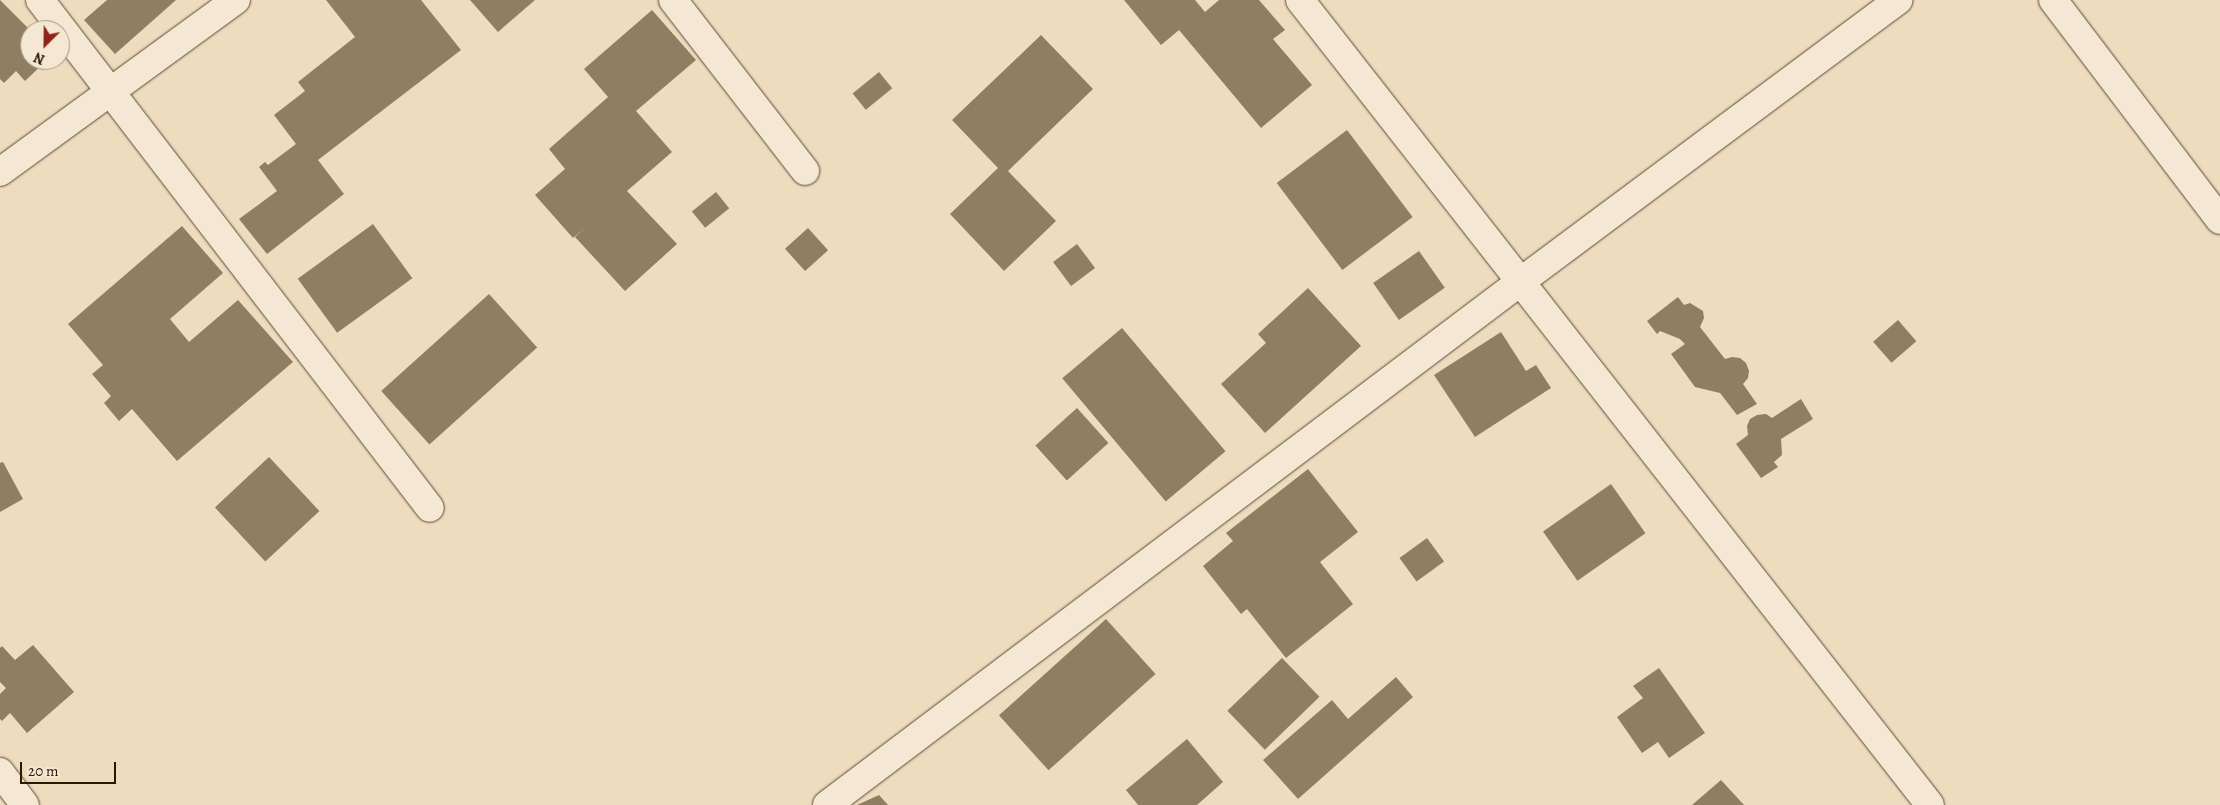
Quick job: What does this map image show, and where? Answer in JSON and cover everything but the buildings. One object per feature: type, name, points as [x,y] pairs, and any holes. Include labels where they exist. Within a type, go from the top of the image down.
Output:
[{"type":"street","points":[[40,0],[430,508]]},
{"type":"street","points":[[0,172],[111,93],[236,0]]},
{"type":"street","points":[[673,0],[804,171]]},
{"type":"street","points":[[1300,0],[1930,805]]},
{"type":"street","points":[[828,805],[1520,282],[1899,0]]},
{"type":"street","points":[[2053,0],[2220,220]]},
{"type":"street","points":[[0,772],[25,805]]}]
